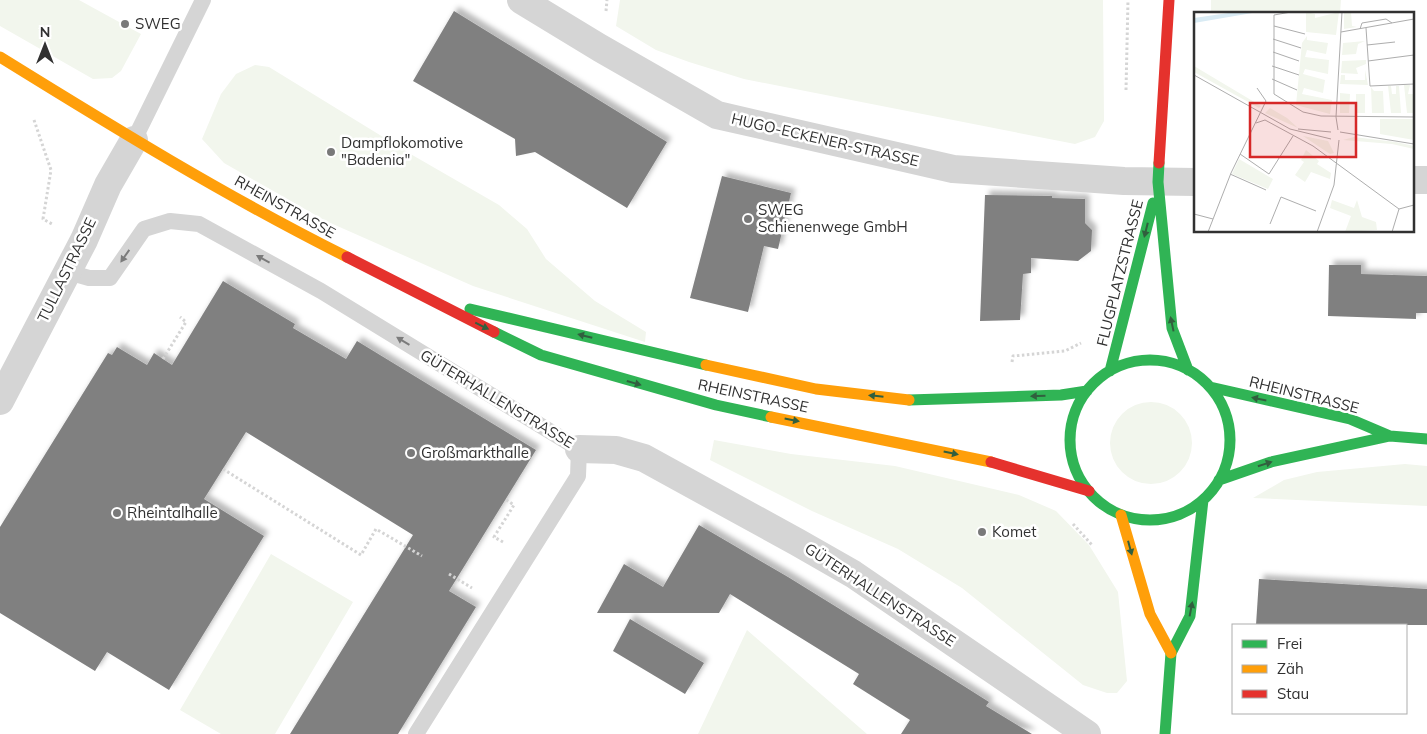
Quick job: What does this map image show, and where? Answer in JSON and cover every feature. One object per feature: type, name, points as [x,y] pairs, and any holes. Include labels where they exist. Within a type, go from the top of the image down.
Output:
[{"type":"main road","name":"FLUGPLATZSTRASSE","points":[[1169,0],[1158,182],[1172,328],[1188,370]]},
{"type":"main road","name":"RHEINSTRASSE","points":[[0,57],[134,140],[306,237],[540,356],[716,404],[999,464],[1089,492]]},
{"type":"main road","name":"FLUGPLATZSTRASSE","points":[[1110,371],[1158,182]]},
{"type":"main road","name":"RHEINSTRASSE","points":[[422,297],[718,368],[816,389],[913,400],[1061,395],[1087,391]]},
{"type":"main road","points":[[1149,360],[1169,363],[1188,370],[1200,377],[1210,387],[1222,404],[1228,422],[1230,436],[1227,462],[1219,480],[1203,500],[1185,512],[1164,519],[1142,519],[1121,515],[1104,505],[1089,492],[1077,474],[1071,453],[1070,431],[1076,410],[1087,391],[1097,380],[1110,371],[1129,363],[1149,360]]},
{"type":"main road","name":"RHEINSTRASSE","points":[[1210,387],[1350,419],[1390,436]]},
{"type":"main road","name":"RHEINSTRASSE","points":[[1219,480],[1271,462],[1390,436],[1427,439]]},
{"type":"main road","points":[[1165,734],[1171,653],[1190,616],[1196,582],[1203,500]]},
{"type":"main road","points":[[1121,515],[1150,614],[1171,653]]},
{"type":"street","name":"HUGO-ECKENER-STRASSE","points":[[521,0],[600,48],[718,115],[953,169],[1158,182],[1194,182]]},
{"type":"street","name":"TULLASTRASSE","points":[[0,401],[84,240],[108,185],[134,140]]},
{"type":"street","points":[[1414,180],[1427,180]]},
{"type":"street","name":"GÜTERHALLENSTRASSE","points":[[580,449],[616,450],[644,458],[797,542],[853,574],[1087,734]]},
{"type":"lane","points":[[134,140],[203,0]]},
{"type":"lane","name":"GÜTERHALLENSTRASSE","points":[[68,272],[89,278],[110,278],[144,229],[170,221],[199,224],[321,291],[580,449]]},
{"type":"lane","points":[[416,734],[578,476],[580,449]]},
{"type":"path","points":[[27,116],[34,121],[52,170],[43,220],[84,240]]},
{"type":"path","points":[[163,360],[186,322],[180,317]]},
{"type":"path","points":[[223,469],[361,555],[376,529],[422,556]]},
{"type":"path","points":[[494,537],[514,505],[505,499]]},
{"type":"shaded area","points":[[0,0],[79,0],[141,34],[121,71],[112,78],[93,79],[0,26]]},
{"type":"shaded area","points":[[620,0],[1103,0],[1104,121],[1095,137],[1075,144],[744,79],[656,50],[616,26]]},
{"type":"shaded area","points":[[1211,0],[1341,0],[1340,12],[1211,12]]},
{"type":"shaded area","points":[[255,65],[269,67],[414,156],[499,205],[527,229],[546,259],[595,301],[646,332],[645,342],[473,286],[326,221],[224,163],[202,139],[221,94],[236,74]]},
{"type":"shaded area","points":[[1143,402],[1159,402],[1174,409],[1185,420],[1192,435],[1189,459],[1180,472],[1159,484],[1143,484],[1128,477],[1117,466],[1110,451],[1110,435],[1117,420],[1128,409]]},
{"type":"shaded area","points":[[714,440],[791,454],[895,466],[1019,495],[1056,511],[1089,545],[1118,592],[1127,681],[1117,693],[1107,693],[1083,685],[962,588],[898,549],[812,511],[710,460]]},
{"type":"shaded area","points":[[1405,464],[1427,466],[1427,506],[1253,498],[1284,480],[1317,472]]},
{"type":"shaded area","points":[[271,554],[353,602],[275,734],[221,734],[180,710]]},
{"type":"shaded area","points":[[747,630],[867,734],[698,734]]},
{"type":"building","points":[[454,11],[667,142],[627,208],[535,152],[516,156],[515,139],[413,81]]},
{"type":"building","name":"SWEG Schienenwege GmbH","points":[[722,176],[791,193],[778,249],[764,246],[748,312],[690,298]]},
{"type":"building","points":[[985,195],[1052,196],[1052,198],[1085,199],[1085,223],[1092,230],[1091,251],[1078,261],[1031,258],[1031,273],[1023,274],[1020,320],[980,321]]},
{"type":"building","points":[[1329,265],[1361,265],[1361,274],[1427,276],[1427,313],[1416,313],[1416,319],[1328,316]]},
{"type":"building","points":[[223,281],[295,324],[293,328],[346,359],[357,341],[536,450],[449,591],[476,607],[398,734],[290,734],[413,535],[246,432],[204,499],[264,536],[169,690],[107,652],[95,671],[0,613],[0,527],[108,353],[112,355],[117,347],[147,365],[154,353],[172,365]]},
{"type":"building","points":[[699,525],[788,577],[940,671],[989,702],[986,706],[1032,734],[901,734],[910,720],[853,684],[859,674],[730,594],[719,613],[597,613],[624,564],[663,587]]},
{"type":"building","points":[[1259,579],[1427,589],[1427,625],[1256,624]]},
{"type":"building","points":[[630,619],[704,663],[685,694],[613,651]]},
{"type":"traffic: fast","points":[[1159,163],[1158,182],[1172,328],[1188,370]]},
{"type":"traffic: fast","points":[[1110,371],[1153,203]]},
{"type":"traffic: fast","points":[[470,309],[706,365]]},
{"type":"traffic: fast","points":[[494,332],[541,355],[716,405],[771,417]]},
{"type":"traffic: fast","points":[[1150,360],[1180,366],[1201,378],[1212,389],[1224,410],[1230,440],[1224,470],[1212,491],[1201,502],[1180,514],[1150,520],[1120,514],[1099,502],[1088,491],[1076,470],[1070,440],[1076,410],[1088,389],[1099,378],[1120,366],[1150,360]]},
{"type":"traffic: fast","points":[[1210,387],[1350,419],[1390,436]]},
{"type":"traffic: fast","points":[[909,400],[1061,395],[1087,391]]},
{"type":"traffic: fast","points":[[1219,480],[1271,462],[1390,436],[1427,439]]},
{"type":"traffic: fast","points":[[1165,734],[1171,653],[1190,616],[1203,500]]},
{"type":"traffic: slow","points":[[0,57],[214,186],[347,257]]},
{"type":"traffic: slow","points":[[706,365],[816,389],[909,400]]},
{"type":"traffic: slow","points":[[771,417],[991,462]]},
{"type":"traffic: slow","points":[[1121,515],[1150,614],[1171,653]]},
{"type":"traffic: jam","points":[[1159,163],[1169,0]]},
{"type":"traffic: jam","points":[[347,257],[494,332]]},
{"type":"traffic: jam","points":[[991,462],[1089,491]]},
{"type":"place","name":"SWEG","points":[[125,24]]},
{"type":"place","name":"Dampflokomotive \"Badenia\"","points":[[331,152]]},
{"type":"place","name":"SWEG Schienenwege GmbH","points":[[748,219]]},
{"type":"place","name":"Großmarkthalle","points":[[411,453]]},
{"type":"place","name":"Rheintalhalle","points":[[117,513]]},
{"type":"place","name":"Komet","points":[[982,532]]}]
